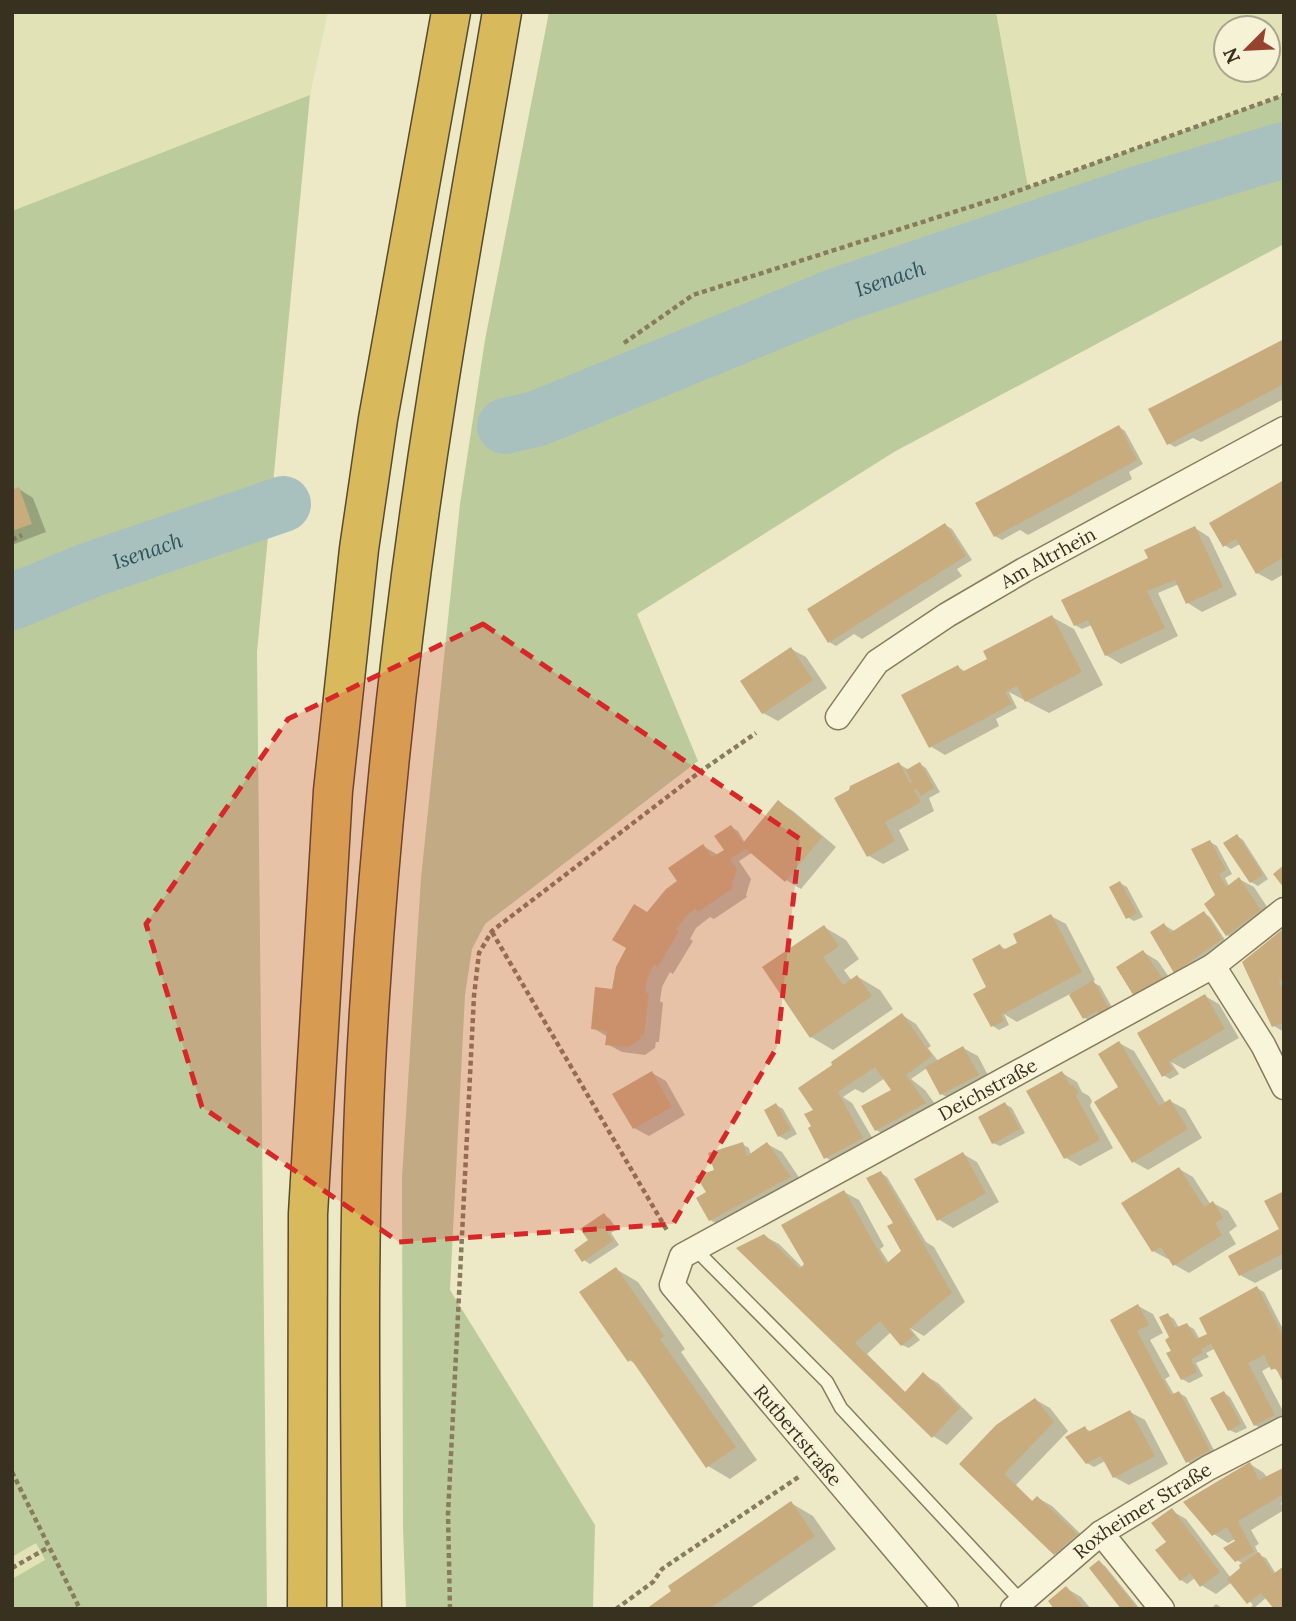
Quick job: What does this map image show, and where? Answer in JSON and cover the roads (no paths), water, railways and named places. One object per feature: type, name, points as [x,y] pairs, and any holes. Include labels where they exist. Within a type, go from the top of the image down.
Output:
[{"type":"highway","points":[[307,1609],[308,1214],[333,791],[359,549],[378,419],[451,12]]},
{"type":"highway","points":[[362,1609],[360,1204],[370,997],[387,789],[418,528],[436,403],[502,12]]},
{"type":"street","name":"Am Altrhein","points":[[838,718],[877,662],[947,615],[1024,569],[1284,429]]},
{"type":"street","name":"Deichstraße","points":[[688,1252],[1213,966],[1284,910]]},
{"type":"street","points":[[1213,966],[1262,1045],[1284,1087]]},
{"type":"street","name":"Rutbertstraße","points":[[688,1252],[672,1285],[946,1609]]},
{"type":"street","name":"Roxheimer Straße","points":[[1017,1605],[1101,1533],[1208,1468],[1284,1429]]},
{"type":"street","points":[[1101,1533],[1162,1609]]},
{"type":"lane","points":[[688,1252],[827,1382],[841,1408],[1017,1605]]},
{"type":"waterway","name":"Isenach","points":[[505,426],[536,419],[839,295],[1138,194],[1284,150]]},
{"type":"waterway","name":"Isenach","points":[[12,602],[90,570],[283,504]]}]
